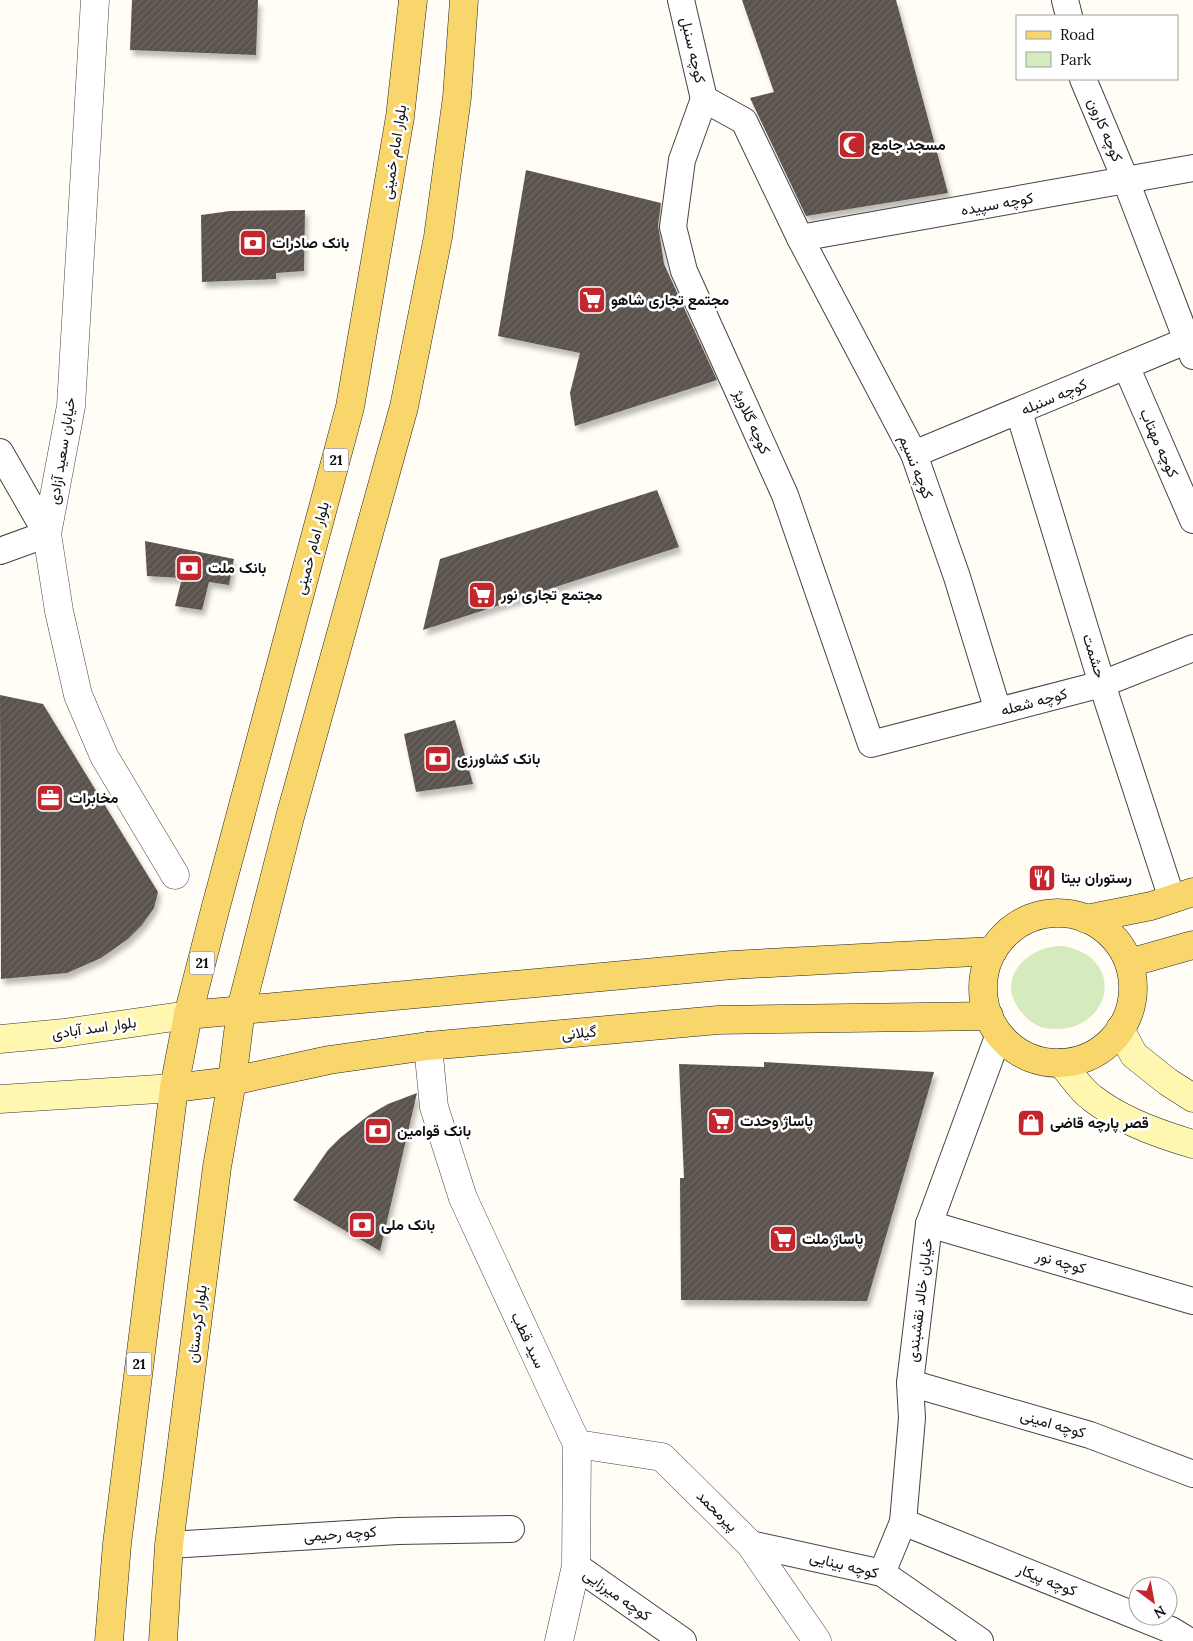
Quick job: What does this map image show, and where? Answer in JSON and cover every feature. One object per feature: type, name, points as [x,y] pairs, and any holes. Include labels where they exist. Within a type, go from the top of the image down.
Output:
[{"type":"main road","name":"بلوار امام خمینی","points":[[174,1088],[188,1015],[350,408],[400,117],[413,0]]},
{"type":"main road","points":[[241,1009],[290,817],[404,407],[438,237],[457,97],[464,0]]},
{"type":"main road","points":[[1086,918],[1151,906],[1182,896]]},
{"type":"main road","points":[[1066,913],[1086,918],[1112,936],[1129,963],[1133,997],[1126,1019],[1105,1046],[1095,1053],[1073,1061],[1048,1062],[1020,1053],[994,1025],[985,1005],[983,983],[993,951],[1014,927],[1034,917],[1066,913]]},
{"type":"main road","points":[[1129,963],[1193,945]]},
{"type":"main road","points":[[188,1015],[732,965],[993,951]]},
{"type":"main road","name":"بلوار کردستان","points":[[163,1641],[170,1545],[217,1167],[232,1081],[241,1009]]},
{"type":"main road","name":"بلوار اسد آبادی","points":[[0,1039],[64,1033],[188,1015]]},
{"type":"main road","name":"گیلانی","points":[[174,1088],[232,1081],[329,1060],[428,1046],[718,1020],[994,1025]]},
{"type":"main road","points":[[1120,1029],[1134,1055],[1160,1077],[1193,1098]]},
{"type":"main road","points":[[1062,1062],[1090,1097],[1115,1113],[1150,1129],[1193,1144]]},
{"type":"main road","points":[[0,1099],[174,1088]]},
{"type":"main road","name":"21","points":[[109,1641],[118,1544],[174,1088]]},
{"type":"street","name":"خیابان سعید آزادی","points":[[95,0],[71,406],[48,534],[59,611],[78,695],[104,756],[175,875]]},
{"type":"street","name":"کوچه سنبل","points":[[681,0],[704,100]]},
{"type":"street","points":[[1065,0],[1069,15]]},
{"type":"street","name":"کوچه کارون","points":[[1083,80],[1191,345]]},
{"type":"street","name":"کوچه نسیم","points":[[704,100],[744,121],[800,238],[914,454],[957,577],[998,711]]},
{"type":"street","name":"کوچه گلاویژ","points":[[704,100],[682,160],[673,227],[684,271],[785,495],[871,744]]},
{"type":"street","name":"کوچه سپیده","points":[[800,238],[1193,168]]},
{"type":"street","name":"کوچه سنبله","points":[[914,454],[1126,366],[1191,345]]},
{"type":"street","name":"کوچه مهتاب","points":[[1126,366],[1193,520]]},
{"type":"street","name":"حشمت","points":[[1018,412],[1102,684],[1182,896]]},
{"type":"street","points":[[0,452],[48,534],[0,551]]},
{"type":"street","name":"کوچه شعله","points":[[871,744],[1102,684],[1193,648]]},
{"type":"street","name":"خیابان خالد نقشبندی","points":[[882,1573],[903,1522],[912,1418],[910,1383],[929,1224],[994,1025]]},
{"type":"street","name":"سید قطب","points":[[428,1046],[434,1106],[463,1198],[577,1444],[576,1566],[559,1641]]},
{"type":"street","name":"کوچه نور","points":[[929,1224],[1193,1301]]},
{"type":"street","name":"کوچه امینی","points":[[910,1383],[1090,1435],[1193,1474]]},
{"type":"street","name":"پیرمحمد","points":[[577,1444],[662,1456],[750,1544],[817,1641]]},
{"type":"street","name":"کوچه پیکار","points":[[903,1522],[1171,1630],[1189,1641]]},
{"type":"street","name":"کوچه رحیمی","points":[[170,1545],[398,1531],[511,1528]]},
{"type":"street","name":"کوچه بینایی","points":[[750,1544],[882,1573],[980,1641]]},
{"type":"street","name":"کوچه میرزایی","points":[[576,1566],[683,1641]]},
{"type":"green space","points":[[1063,946],[1085,954],[1098,966],[1104,981],[1104,996],[1097,1010],[1084,1022],[1067,1028],[1045,1028],[1036,1025],[1028,1019],[1014,1002],[1011,989],[1013,978],[1018,967],[1026,958],[1050,947]]},
{"type":"building","points":[[132,0],[258,0],[256,55],[130,50]]},
{"type":"building","name":"مسجد جامع","points":[[742,0],[896,0],[948,193],[806,216],[750,98],[774,92]]},
{"type":"building","name":"مجتمع تجاری شاهو","points":[[526,170],[661,203],[658,225],[664,264],[717,380],[575,426],[570,393],[580,353],[498,336]]},
{"type":"building","name":"بانک صادرات","points":[[305,210],[304,271],[276,273],[276,279],[202,282],[201,215],[230,211]]},
{"type":"building","name":"مجتمع تجاری نور","points":[[657,490],[679,547],[423,630],[440,559]]},
{"type":"building","name":"بانک ملت","points":[[145,541],[234,559],[229,585],[209,582],[202,610],[175,606],[182,578],[147,576]]},
{"type":"building","name":"مخابرات","points":[[0,695],[43,704],[158,892],[154,908],[142,925],[128,939],[101,958],[67,973],[1,979]]},
{"type":"building","name":"بانک کشاورزی","points":[[455,720],[473,784],[416,792],[404,734]]},
{"type":"building","name":"پاساژ ملت","points":[[764,1062],[934,1072],[867,1301],[681,1300],[680,1178],[684,1178],[679,1064],[764,1067]]},
{"type":"building","name":"بانک ملی","points":[[417,1093],[380,1251],[293,1200],[328,1150],[340,1138],[369,1115],[388,1104]]},
{"type":"place","name":"مسجد جامع","points":[[852,145]]},
{"type":"place","name":"بانک صادرات","points":[[253,243]]},
{"type":"place","name":"مجتمع تجاری شاهو","points":[[592,300]]},
{"type":"place","name":"بانک ملت","points":[[189,568]]},
{"type":"place","name":"مجتمع تجاری نور","points":[[482,595]]},
{"type":"place","name":"بانک کشاورزی","points":[[438,759]]},
{"type":"place","name":"مخابرات","points":[[50,798]]},
{"type":"place","name":"رستوران بیتا","points":[[1042,878]]},
{"type":"place","name":"پاساژ وحدت","points":[[721,1121]]},
{"type":"place","name":"قصر پارچه قاضی","points":[[1031,1123]]},
{"type":"place","name":"بانک قوامین","points":[[378,1131]]},
{"type":"place","name":"بانک ملی","points":[[362,1225]]},
{"type":"place","name":"پاساژ ملت","points":[[783,1239]]}]
